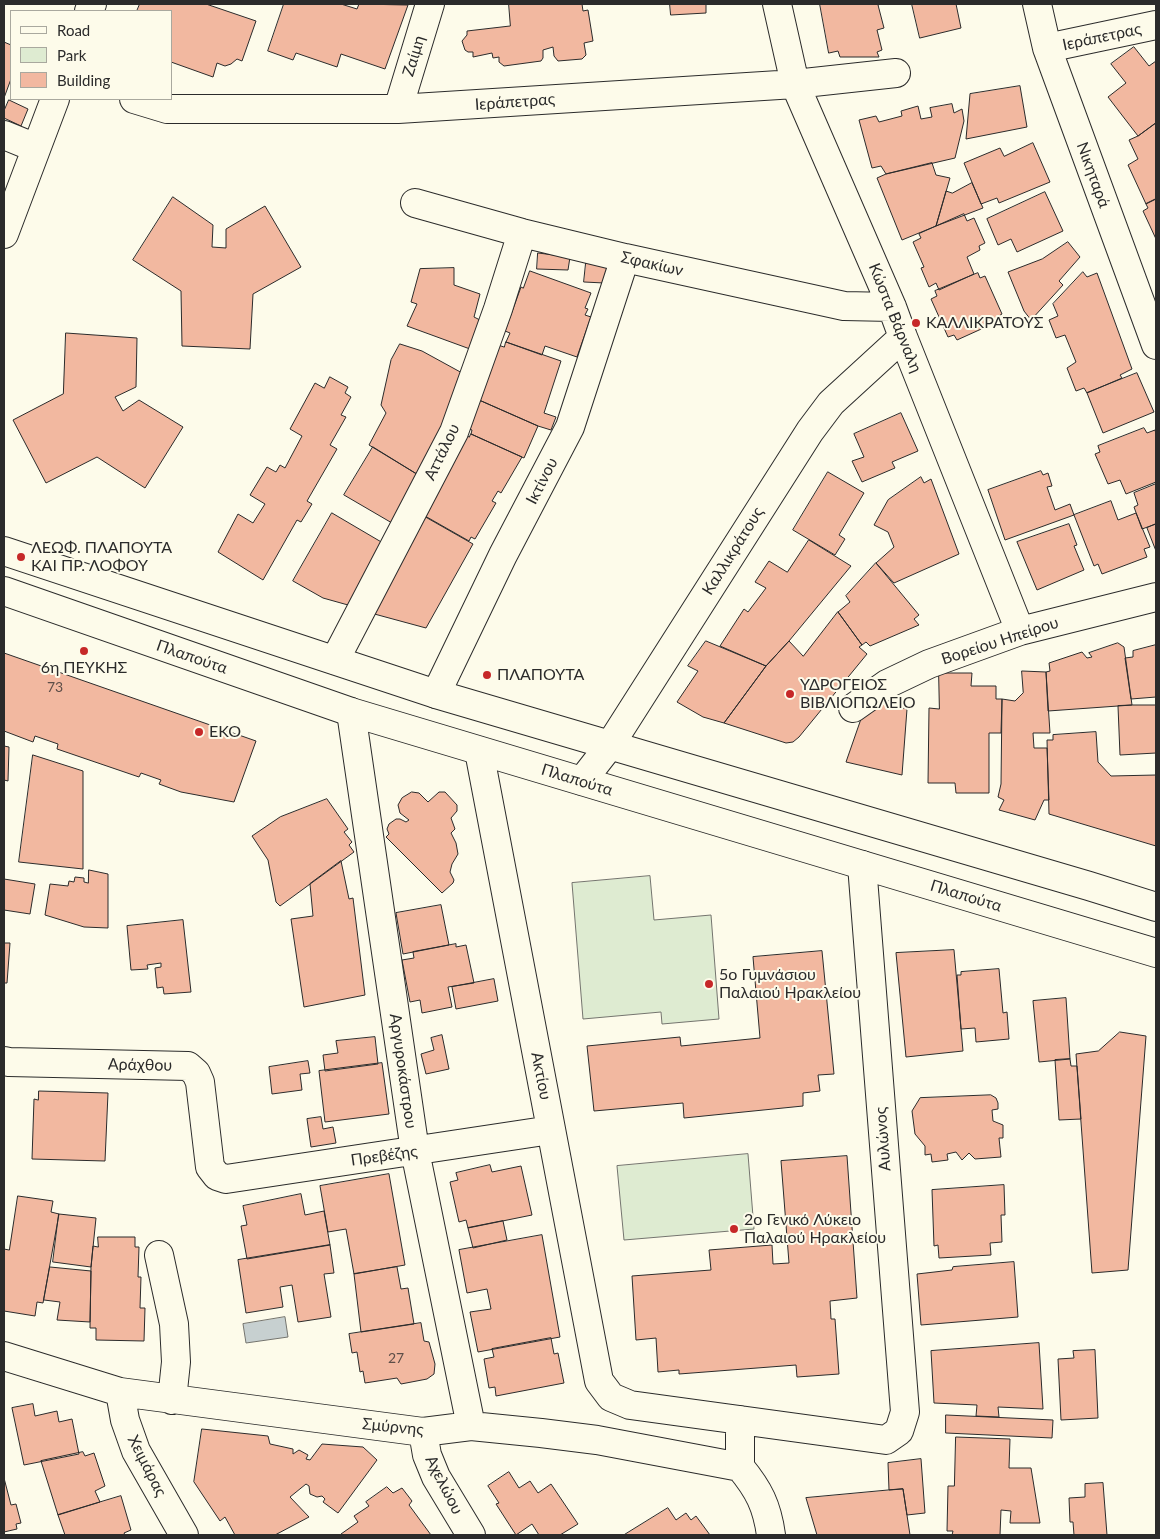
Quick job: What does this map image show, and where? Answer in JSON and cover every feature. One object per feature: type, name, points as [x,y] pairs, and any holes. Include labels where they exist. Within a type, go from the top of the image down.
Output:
[{"type":"street","name":"Ζαίμη","points":[[398,109],[430,4]]},
{"type":"street","name":"Κώστα Βάρναλη","points":[[777,4],[795,84],[892,307],[1020,632]]},
{"type":"street","name":"Νικηταρά","points":[[1037,4],[1047,48],[1156,345]]},
{"type":"street","name":"Ιεράπετρας","points":[[1047,48],[1156,25]]},
{"type":"street","name":"Ιεράπετρας","points":[[137,100],[167,109],[398,109],[795,84],[896,73]]},
{"type":"street","points":[[4,234],[56,100]]},
{"type":"street","points":[[4,135],[36,148]]},
{"type":"street","name":"Σφακίων","points":[[415,203],[522,233],[625,258],[844,306],[892,307]]},
{"type":"street","name":"Αττάλου","points":[[335,660],[454,432],[498,309],[522,233]]},
{"type":"street","name":"Ικτίνου","points":[[436,694],[503,555],[570,427],[625,258]]},
{"type":"street","name":"Καλλικράτους","points":[[582,782],[610,745],[810,431],[831,403],[903,337]]},
{"type":"street","points":[[4,551],[436,694],[1156,907]]},
{"type":"street","name":"Πλαπούτα","points":[[4,591],[351,712],[1156,953]]},
{"type":"street","name":"Βορείου Ηπείρου","points":[[854,708],[887,684],[929,664],[1020,632],[1156,597]]},
{"type":"street","name":"Αργυροκάστρου","points":[[351,712],[415,1151],[471,1426]]},
{"type":"street","name":"Ακτίου","points":[[479,750],[599,1381],[612,1397],[630,1405],[740,1420]]},
{"type":"street","points":[[952,891],[967,851]]},
{"type":"street","name":"Αυλώνος","points":[[740,1420],[886,1440],[899,1431],[905,1412],[862,865]]},
{"type":"street","name":"Αράχθου","points":[[4,1060],[9,1062],[188,1066],[196,1073],[200,1082],[210,1167],[217,1176]]},
{"type":"street","name":"Πρεβέζης","points":[[217,1176],[226,1179],[551,1130]]},
{"type":"street","points":[[160,1255],[174,1324],[176,1362],[172,1400]]},
{"type":"street","name":"Σμύρνης","points":[[4,1356],[120,1392],[172,1400],[423,1432],[471,1426],[597,1440],[740,1467]]},
{"type":"street","name":"Χειμάρας","points":[[120,1392],[125,1420],[136,1451],[184,1535]]},
{"type":"street","points":[[740,1420],[740,1467],[755,1485],[768,1515],[771,1535]]},
{"type":"street","name":"Αχελώου","points":[[423,1432],[427,1455],[436,1477],[471,1535]]},
{"type":"green space","points":[[650,876],[654,920],[711,915],[719,1019],[662,1024],[661,1012],[583,1019],[572,883]]},
{"type":"green space","points":[[748,1154],[754,1229],[624,1240],[617,1166]]},
{"type":"shaded area","points":[[285,1317],[288,1337],[246,1343],[243,1324]]},
{"type":"building","points":[[140,4],[206,4],[256,21],[242,61],[237,59],[225,66],[217,63],[213,77],[172,62],[172,10],[137,10]]},
{"type":"building","points":[[284,4],[341,4],[357,9],[359,4],[408,5],[385,69],[341,54],[337,67],[296,53],[293,60],[268,51]]},
{"type":"building","points":[[509,4],[582,4],[583,11],[588,10],[593,41],[584,43],[586,55],[582,59],[558,61],[554,56],[553,47],[543,50],[541,61],[504,66],[499,62],[499,57],[493,58],[492,53],[473,57],[473,52],[465,50],[462,41],[467,35],[467,31],[510,26]]},
{"type":"building","points":[[670,4],[706,4],[706,13],[671,15]]},
{"type":"building","points":[[820,4],[881,4],[878,5],[884,28],[877,30],[882,50],[877,52],[879,57],[840,57],[838,51],[829,53]]},
{"type":"building","points":[[912,4],[956,4],[961,28],[920,38]]},
{"type":"building","points":[[4,42],[10,45],[10,82],[4,98]]},
{"type":"building","points":[[1134,47],[1149,66],[1156,61],[1156,123],[1138,136],[1108,97],[1126,83],[1111,64]]},
{"type":"building","points":[[1020,86],[1027,127],[966,139],[970,94]]},
{"type":"building","points":[[9,100],[28,109],[21,126],[4,118],[4,111]]},
{"type":"building","points":[[952,104],[954,113],[962,109],[964,121],[955,158],[886,174],[881,166],[872,168],[859,120],[876,116],[879,122],[902,116],[901,111],[918,106],[921,119],[932,117],[930,108]]},
{"type":"building","points":[[1156,123],[1156,199],[1146,204],[1128,165],[1138,159],[1129,140]]},
{"type":"building","points":[[1033,143],[1050,182],[999,203],[997,198],[981,204],[964,163],[1000,148],[1004,156]]},
{"type":"building","points":[[932,163],[936,175],[950,178],[936,226],[902,240],[877,178]]},
{"type":"building","points":[[972,183],[983,208],[936,226],[946,191],[952,193]]},
{"type":"building","points":[[1045,192],[1063,231],[1017,252],[1011,239],[998,245],[987,219]]},
{"type":"building","points":[[173,197],[213,225],[212,247],[226,248],[226,229],[265,206],[301,267],[253,294],[250,349],[182,346],[181,291],[133,260]]},
{"type":"building","points":[[1156,199],[1156,239],[1143,211],[1148,208],[1146,204]]},
{"type":"building","points":[[964,214],[967,221],[974,218],[985,243],[979,246],[980,250],[967,257],[974,274],[939,290],[936,283],[929,287],[921,268],[924,267],[913,242],[921,238],[919,234]]},
{"type":"building","points":[[1068,242],[1080,257],[1059,281],[1063,285],[1031,320],[1024,311],[1008,272],[1042,259]]},
{"type":"building","points":[[538,253],[570,257],[568,270],[537,269]]},
{"type":"building","points":[[586,263],[609,264],[604,283],[584,282]]},
{"type":"building","points":[[454,268],[454,285],[480,294],[474,317],[480,320],[470,349],[407,326],[417,304],[411,302],[420,269]]},
{"type":"building","points":[[530,271],[591,293],[585,308],[588,309],[585,315],[591,317],[577,357],[545,346],[542,355],[506,342],[510,333],[505,331],[521,287],[523,288]]},
{"type":"building","points":[[1083,272],[1087,277],[1097,273],[1132,369],[1120,375],[1122,378],[1087,393],[1084,388],[1076,391],[1067,368],[1076,362],[1065,335],[1056,338],[1049,320],[1058,316],[1053,304]]},
{"type":"building","points":[[978,273],[980,278],[985,276],[1002,314],[997,317],[999,321],[957,340],[954,335],[948,337],[931,299],[937,296],[935,291]]},
{"type":"building","points":[[66,333],[137,338],[136,387],[115,397],[123,411],[139,400],[183,427],[145,488],[97,457],[46,483],[13,420],[63,394]]},
{"type":"building","points":[[506,342],[561,361],[544,413],[556,417],[551,430],[479,400],[498,345],[504,347]]},
{"type":"building","points":[[400,344],[422,351],[464,374],[420,476],[369,445],[386,413],[381,405],[391,360]]},
{"type":"building","points":[[1137,373],[1154,412],[1103,433],[1087,393]]},
{"type":"building","points":[[330,377],[348,387],[345,393],[351,397],[341,415],[346,417],[330,445],[337,449],[307,501],[312,504],[301,522],[297,520],[263,580],[218,552],[238,514],[253,523],[265,504],[250,495],[267,467],[276,472],[280,465],[285,468],[302,436],[290,429],[315,383],[324,388]]},
{"type":"building","points":[[479,400],[538,426],[524,458],[471,434],[472,430],[466,428]]},
{"type":"building","points":[[901,413],[918,451],[892,462],[895,468],[862,482],[852,461],[864,457],[854,434]]},
{"type":"building","points":[[1144,428],[1147,433],[1155,430],[1156,434],[1156,482],[1126,494],[1120,480],[1108,484],[1095,454],[1100,452],[1098,446]]},
{"type":"building","points":[[471,434],[522,457],[501,493],[498,491],[492,501],[496,503],[475,539],[471,537],[469,541],[425,516],[466,435],[469,437]]},
{"type":"building","points":[[373,447],[420,476],[392,523],[344,495]]},
{"type":"building","points":[[1041,471],[1043,475],[1048,473],[1052,486],[1047,487],[1055,510],[1070,504],[1074,515],[1005,540],[988,490]]},
{"type":"building","points":[[828,472],[864,493],[839,535],[845,539],[835,555],[793,530]]},
{"type":"building","points":[[921,477],[924,483],[931,479],[959,554],[894,583],[876,563],[894,547],[888,532],[874,525],[888,500]]},
{"type":"building","points":[[1156,484],[1156,524],[1142,529],[1134,507],[1138,505],[1134,493]]},
{"type":"building","points":[[1111,501],[1118,520],[1136,513],[1150,547],[1144,549],[1147,557],[1102,574],[1098,564],[1094,566],[1074,515]]},
{"type":"building","points":[[332,513],[383,543],[348,605],[323,598],[293,581]]},
{"type":"building","points":[[422,515],[473,544],[426,628],[367,612]]},
{"type":"building","points":[[1069,524],[1077,545],[1074,546],[1084,570],[1037,590],[1017,542]]},
{"type":"building","points":[[1156,524],[1156,551],[1147,528]]},
{"type":"building","points":[[809,540],[851,566],[789,641],[766,666],[720,646],[744,609],[748,612],[766,588],[755,582],[769,561],[787,572]]},
{"type":"building","points":[[876,563],[919,615],[914,619],[919,625],[870,646],[866,642],[862,645],[838,612],[850,602],[846,596]]},
{"type":"building","name":"ΥΔΡΟΓΕΙΟΣ ΒΙΒΛΙΟΠΩΛΕΙΟ","points":[[838,612],[862,645],[859,647],[867,654],[799,737],[793,742],[786,743],[724,723],[766,666],[789,641],[803,656]]},
{"type":"building","points":[[706,641],[766,666],[724,723],[703,717],[677,702],[698,671],[688,666]]},
{"type":"building","points":[[1118,643],[1124,647],[1132,705],[1048,711],[1046,672],[1050,671],[1049,663],[1082,652],[1087,658],[1092,657],[1089,653]]},
{"type":"building","points":[[1156,645],[1156,697],[1131,699],[1125,658],[1133,657],[1133,651]]},
{"type":"building","points":[[4,653],[256,741],[234,802],[181,792],[159,784],[161,780],[141,773],[139,777],[57,749],[58,744],[35,736],[33,742],[4,731]]},
{"type":"building","points":[[1022,671],[1046,672],[1050,733],[1033,733],[1034,748],[1047,748],[1049,800],[1044,800],[1035,820],[999,810],[1004,800],[998,797],[1001,784],[1002,699],[1015,701],[1023,693]]},
{"type":"building","points":[[939,673],[972,673],[971,686],[996,686],[996,699],[1002,699],[1001,733],[989,733],[989,793],[956,793],[955,783],[928,783],[929,708],[939,709]]},
{"type":"building","points":[[882,703],[907,709],[902,775],[846,762],[862,716]]},
{"type":"building","points":[[1156,705],[1156,753],[1120,755],[1118,706]]},
{"type":"building","points":[[1096,732],[1098,762],[1111,776],[1156,775],[1156,846],[1049,814],[1047,740],[1053,740],[1053,735]]},
{"type":"building","points":[[4,746],[9,747],[8,781],[4,780]]},
{"type":"building","points":[[33,755],[83,771],[83,869],[19,862]]},
{"type":"building","points":[[412,792],[419,793],[428,802],[439,792],[445,792],[457,805],[457,811],[451,818],[455,829],[451,833],[456,843],[458,854],[450,872],[454,880],[442,893],[386,837],[389,834],[387,829],[389,824],[396,819],[406,822],[409,820],[400,813],[398,805],[402,798]]},
{"type":"building","points":[[327,799],[348,829],[344,832],[352,842],[349,845],[354,852],[280,906],[276,902],[268,860],[252,836],[280,817]]},
{"type":"building","points":[[341,861],[349,899],[353,898],[365,995],[304,1007],[291,919],[313,916],[310,884]]},
{"type":"building","points":[[89,870],[108,874],[108,928],[84,927],[45,915],[50,884],[68,886],[69,881],[74,882],[75,877],[84,878],[84,882],[88,883]]},
{"type":"building","points":[[4,879],[35,884],[30,914],[4,910]]},
{"type":"building","points":[[441,905],[449,945],[403,954],[396,913]]},
{"type":"building","points":[[183,920],[191,992],[164,994],[163,987],[157,988],[155,968],[161,967],[161,963],[147,965],[148,969],[131,970],[127,926]]},
{"type":"building","points":[[4,943],[10,943],[7,983],[4,983]]},
{"type":"building","points":[[456,944],[456,947],[466,945],[474,983],[448,987],[452,1007],[422,1013],[420,1000],[410,1002],[402,960],[414,958],[413,952]]},
{"type":"building","points":[[954,950],[963,1051],[906,1057],[896,953]]},
{"type":"building","points":[[822,951],[834,1074],[818,1075],[820,1091],[803,1093],[803,1106],[684,1118],[683,1103],[594,1111],[587,1046],[680,1037],[681,1046],[760,1038],[753,957]]},
{"type":"building","points":[[999,969],[1003,1013],[1007,1012],[1009,1039],[976,1042],[975,1028],[961,1029],[957,975],[961,975],[961,972]]},
{"type":"building","points":[[494,979],[498,1001],[456,1009],[452,987]]},
{"type":"building","points":[[1066,998],[1070,1059],[1039,1062],[1033,1001]]},
{"type":"building","points":[[1120,1032],[1146,1036],[1128,1270],[1092,1273],[1076,1054],[1098,1051]]},
{"type":"building","points":[[442,1035],[449,1069],[426,1074],[421,1054],[434,1050],[431,1038]]},
{"type":"building","points":[[375,1037],[378,1064],[325,1071],[323,1055],[338,1053],[336,1041]]},
{"type":"building","points":[[1070,1059],[1071,1066],[1077,1066],[1081,1119],[1059,1120],[1055,1060]]},
{"type":"building","points":[[308,1061],[310,1073],[300,1074],[302,1090],[272,1094],[269,1067]]},
{"type":"building","points":[[382,1063],[389,1114],[325,1122],[319,1071]]},
{"type":"building","points":[[39,1091],[108,1093],[105,1161],[32,1159],[34,1099],[38,1100]]},
{"type":"building","points":[[991,1095],[996,1098],[998,1103],[998,1109],[992,1110],[993,1121],[1003,1125],[1003,1138],[999,1138],[1001,1157],[975,1159],[969,1153],[962,1160],[956,1152],[947,1154],[948,1160],[932,1162],[931,1154],[925,1155],[925,1146],[915,1134],[912,1111],[920,1098]]},
{"type":"building","points":[[321,1117],[323,1129],[333,1127],[336,1143],[311,1147],[307,1119]]},
{"type":"building","points":[[847,1156],[857,1298],[830,1301],[831,1319],[835,1319],[839,1374],[797,1377],[796,1365],[679,1374],[679,1370],[658,1372],[656,1338],[636,1340],[632,1276],[711,1270],[709,1250],[772,1245],[773,1264],[789,1263],[781,1161]]},
{"type":"building","points":[[490,1165],[492,1172],[521,1166],[532,1215],[468,1228],[466,1220],[459,1222],[450,1182],[458,1180],[456,1173]]},
{"type":"building","points":[[389,1174],[405,1265],[354,1274],[346,1229],[328,1232],[320,1186]]},
{"type":"building","points":[[1004,1185],[1005,1215],[1001,1215],[1002,1242],[990,1243],[991,1255],[939,1258],[938,1245],[934,1246],[932,1190]]},
{"type":"building","points":[[301,1194],[305,1215],[324,1211],[330,1245],[247,1259],[241,1226],[247,1225],[243,1206]]},
{"type":"building","points":[[18,1196],[53,1201],[51,1212],[59,1214],[43,1303],[37,1302],[35,1316],[4,1311],[4,1249],[9,1250]]},
{"type":"building","points":[[59,1214],[96,1218],[91,1267],[53,1262]]},
{"type":"building","points":[[503,1221],[507,1240],[473,1248],[468,1228]]},
{"type":"building","points":[[542,1235],[560,1337],[478,1352],[470,1312],[491,1309],[487,1289],[467,1293],[459,1250]]},
{"type":"building","points":[[98,1237],[135,1237],[135,1247],[139,1247],[138,1277],[141,1277],[140,1308],[145,1308],[144,1341],[96,1340],[96,1328],[90,1328],[91,1267],[93,1246],[98,1247]]},
{"type":"building","points":[[330,1245],[334,1273],[324,1274],[331,1317],[298,1322],[292,1285],[280,1287],[283,1307],[246,1313],[238,1260]]},
{"type":"building","points":[[1014,1262],[1018,1317],[921,1325],[917,1274],[952,1270],[953,1267]]},
{"type":"building","points":[[50,1267],[91,1271],[90,1322],[57,1320],[60,1302],[44,1300]]},
{"type":"building","points":[[397,1267],[401,1289],[408,1288],[414,1324],[361,1332],[354,1274]]},
{"type":"building","points":[[421,1323],[424,1341],[429,1342],[435,1364],[434,1374],[427,1379],[401,1384],[397,1378],[365,1383],[363,1371],[360,1372],[357,1352],[352,1353],[349,1334]]},
{"type":"building","points":[[551,1338],[554,1354],[558,1353],[564,1383],[496,1396],[495,1387],[489,1388],[484,1359],[494,1357],[492,1349]]},
{"type":"building","points":[[1039,1343],[1043,1409],[998,1407],[999,1417],[976,1416],[977,1405],[934,1403],[931,1351]]},
{"type":"building","points":[[1095,1350],[1098,1418],[1061,1420],[1058,1359],[1074,1358],[1073,1351]]},
{"type":"building","points":[[33,1404],[35,1416],[57,1411],[59,1422],[72,1419],[79,1454],[24,1465],[12,1408]]},
{"type":"building","points":[[946,1415],[1053,1420],[1052,1438],[946,1433]]},
{"type":"building","points":[[202,1429],[268,1436],[270,1444],[293,1449],[293,1454],[299,1450],[308,1455],[306,1459],[310,1460],[322,1444],[363,1447],[377,1460],[338,1513],[323,1502],[325,1499],[322,1496],[317,1497],[310,1494],[309,1486],[306,1484],[290,1497],[309,1517],[275,1535],[235,1535],[225,1517],[220,1521],[194,1482]]},
{"type":"building","points":[[956,1437],[1010,1439],[1009,1468],[1031,1468],[1040,1523],[1010,1523],[1011,1511],[1001,1510],[1000,1535],[952,1535],[953,1531],[947,1531],[948,1486],[954,1486]]},
{"type":"building","points":[[83,1452],[85,1456],[94,1453],[105,1486],[95,1491],[100,1502],[58,1515],[41,1461]]},
{"type":"building","points":[[921,1459],[925,1513],[907,1515],[903,1489],[889,1490],[888,1463]]},
{"type":"building","points":[[509,1472],[519,1488],[530,1481],[538,1493],[551,1484],[578,1524],[560,1535],[539,1535],[532,1524],[516,1535],[496,1504],[499,1503],[488,1486]]},
{"type":"building","points":[[4,1478],[11,1505],[16,1504],[21,1523],[16,1524],[17,1529],[4,1532]]},
{"type":"building","points":[[1103,1483],[1107,1535],[1074,1535],[1073,1522],[1070,1522],[1069,1498],[1085,1497],[1085,1484]]},
{"type":"building","points":[[387,1487],[393,1493],[402,1488],[412,1501],[409,1505],[431,1535],[342,1535],[358,1522],[354,1516],[369,1506],[366,1502]]},
{"type":"building","points":[[903,1489],[910,1535],[817,1535],[806,1498]]},
{"type":"building","points":[[121,1496],[131,1530],[124,1533],[125,1535],[65,1535],[58,1515]]},
{"type":"building","points":[[668,1508],[676,1520],[686,1513],[691,1520],[696,1516],[710,1535],[624,1535]]},
{"type":"place","name":"ΚΑΛΛΙΚΡΑΤΟΥΣ","points":[[916,323]]},
{"type":"place","name":"ΛΕΩΦ. ΠΛΑΠΟΥΤΑ ΚΑΙ ΠΡ. ΛΟΦΟΥ","points":[[21,557]]},
{"type":"place","name":"6η ΠΕΥΚΗΣ","points":[[84,651]]},
{"type":"place","name":"ΠΛΑΠΟΥΤΑ","points":[[487,675]]},
{"type":"place","name":"ΥΔΡΟΓΕΙΟΣ ΒΙΒΛΙΟΠΩΛΕΙΟ","points":[[790,694]]},
{"type":"place","name":"EKO","points":[[199,732]]},
{"type":"place","name":"5ο Γυμνάσιου Παλαιού Ηρακλείου","points":[[709,984]]},
{"type":"place","name":"2ο Γενικό Λύκειο Παλαιού Ηρακλείου","points":[[734,1229]]}]
